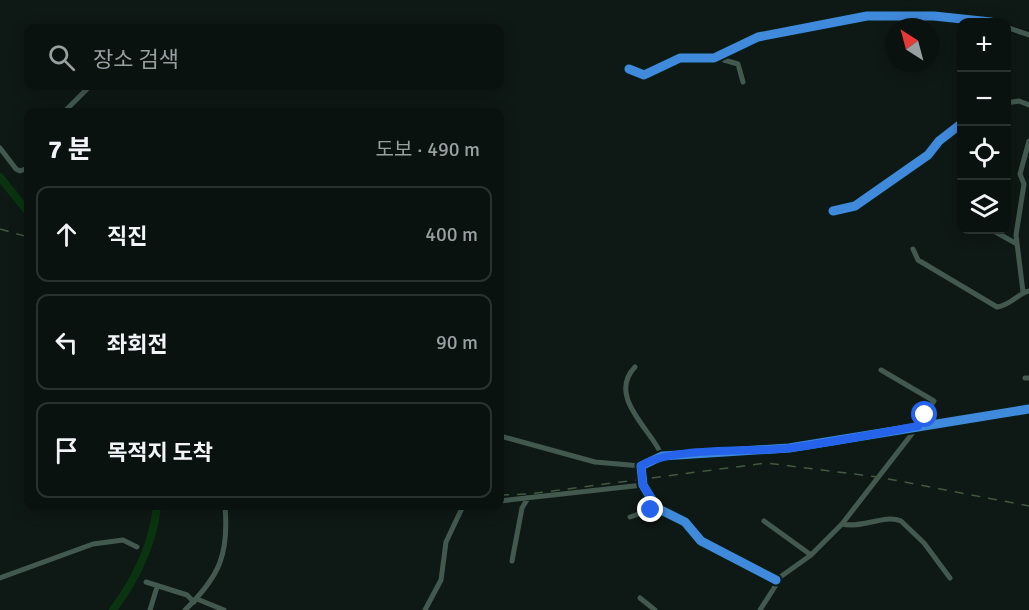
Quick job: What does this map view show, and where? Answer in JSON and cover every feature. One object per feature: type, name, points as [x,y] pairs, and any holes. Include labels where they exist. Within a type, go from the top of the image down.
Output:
[{"type":"street","points":[[629,69],[644,75],[680,58],[714,58],[758,37],[867,16],[934,16],[957,18]]},
{"type":"street","points":[[1011,29],[1029,35]]},
{"type":"street","points":[[722,54],[724,60],[738,64],[743,82]]},
{"type":"street","points":[[67,108],[86,90]]},
{"type":"street","points":[[1011,102],[1019,101],[1029,105]]},
{"type":"street","points":[[833,211],[855,206],[928,155],[939,141],[958,126]]},
{"type":"street","points":[[913,249],[918,260],[998,307],[1015,301],[1026,292],[1016,235],[1024,184],[1020,174],[1029,141]]},
{"type":"street","points":[[0,148],[16,169],[24,170]]},
{"type":"street","points":[[999,234],[1017,244]]},
{"type":"street","points":[[635,368],[629,373],[627,388],[630,408],[662,456]]},
{"type":"street","points":[[760,610],[776,585],[776,580],[811,555],[842,524],[918,426],[934,401],[881,370]]},
{"type":"street","points":[[504,437],[596,462],[641,466],[662,456],[789,448],[1029,409]]},
{"type":"street","points":[[641,466],[643,485],[657,507],[685,522],[701,541],[776,580]]},
{"type":"street","points":[[504,501],[643,485]]},
{"type":"street","points":[[512,561],[522,508],[528,498]]},
{"type":"street","points":[[630,517],[657,507]]},
{"type":"street","points":[[185,610],[208,586],[223,561],[225,510]]},
{"type":"street","points":[[425,610],[441,580],[446,542],[461,510]]},
{"type":"street","points":[[842,524],[854,527],[885,520],[901,521],[924,543],[950,578]]},
{"type":"street","points":[[764,521],[811,555]]},
{"type":"street","points":[[0,578],[93,544],[123,540],[137,547]]},
{"type":"street","points":[[146,582],[188,595],[195,601],[224,610]]},
{"type":"street","points":[[150,610],[157,587]]},
{"type":"street","points":[[640,598],[655,610]]},
{"type":"waterway","points":[[0,177],[24,207]]},
{"type":"waterway","points":[[113,610],[142,561],[152,534],[156,510]]},
{"type":"railway","points":[[0,229],[24,236]]},
{"type":"railway","points":[[504,495],[529,494],[766,463],[878,477],[1029,506]]},
{"type":"cycle path","points":[[629,69],[644,75],[680,58],[714,58],[758,37],[867,16],[934,16],[957,18]]},
{"type":"cycle path","points":[[833,211],[855,206],[928,155],[939,141],[958,126]]},
{"type":"cycle path","points":[[776,580],[701,541],[685,522],[657,508],[643,485],[641,466],[662,456],[789,448],[1029,409]]},
{"type":"route","points":[[651,510],[657,507],[643,485],[641,477],[641,466],[649,460],[686,453],[789,448],[859,437],[918,426],[925,415]]}]
